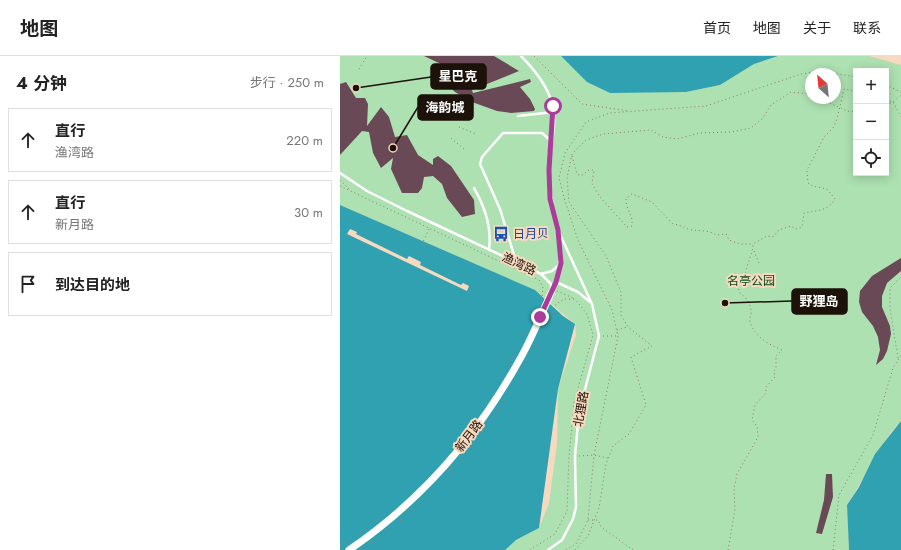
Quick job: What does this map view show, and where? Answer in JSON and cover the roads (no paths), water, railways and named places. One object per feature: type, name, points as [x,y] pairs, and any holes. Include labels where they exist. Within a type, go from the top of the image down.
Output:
[{"type":"street","name":"新月路","points":[[349,550],[414,500],[439,474],[462,446],[500,394],[518,364],[552,291]]},
{"type":"lane","points":[[521,56],[538,75],[548,92],[553,112],[549,170],[550,199],[558,230],[561,263],[552,291]]},
{"type":"lane","points":[[518,116],[553,112]]},
{"type":"lane","points":[[520,265],[514,255],[500,209],[480,164],[482,157],[494,142],[507,132],[542,133],[551,141]]},
{"type":"lane","name":"渔湾路","points":[[340,173],[380,198],[541,274],[551,284],[552,291]]},
{"type":"lane","points":[[474,188],[482,205],[489,228],[489,250]]},
{"type":"lane","name":"北狸路","points":[[548,550],[562,540],[573,518],[576,507],[575,456],[579,412],[599,336],[592,304],[558,230]]},
{"type":"lane","points":[[541,274],[552,271],[561,263]]},
{"type":"lane","points":[[556,282],[578,292],[592,304]]},
{"type":"water","points":[[561,56],[778,56],[754,64],[720,85],[686,92],[610,93],[587,82]]},
{"type":"water","points":[[340,205],[535,290],[563,316],[575,324],[558,389],[539,528],[516,540],[505,550],[340,550]]},
{"type":"water","points":[[901,421],[901,550],[849,550],[847,505],[859,487],[875,454]]},
{"type":"place","name":"星巴克","points":[[356,88]]},
{"type":"place","name":"海韵城","points":[[393,148]]},
{"type":"place","name":"日月贝","points":[[501,234]]},
{"type":"place","name":"野狸岛","points":[[725,303]]},
{"type":"park label","name":"名亭公园","points":[[751,281]]}]
